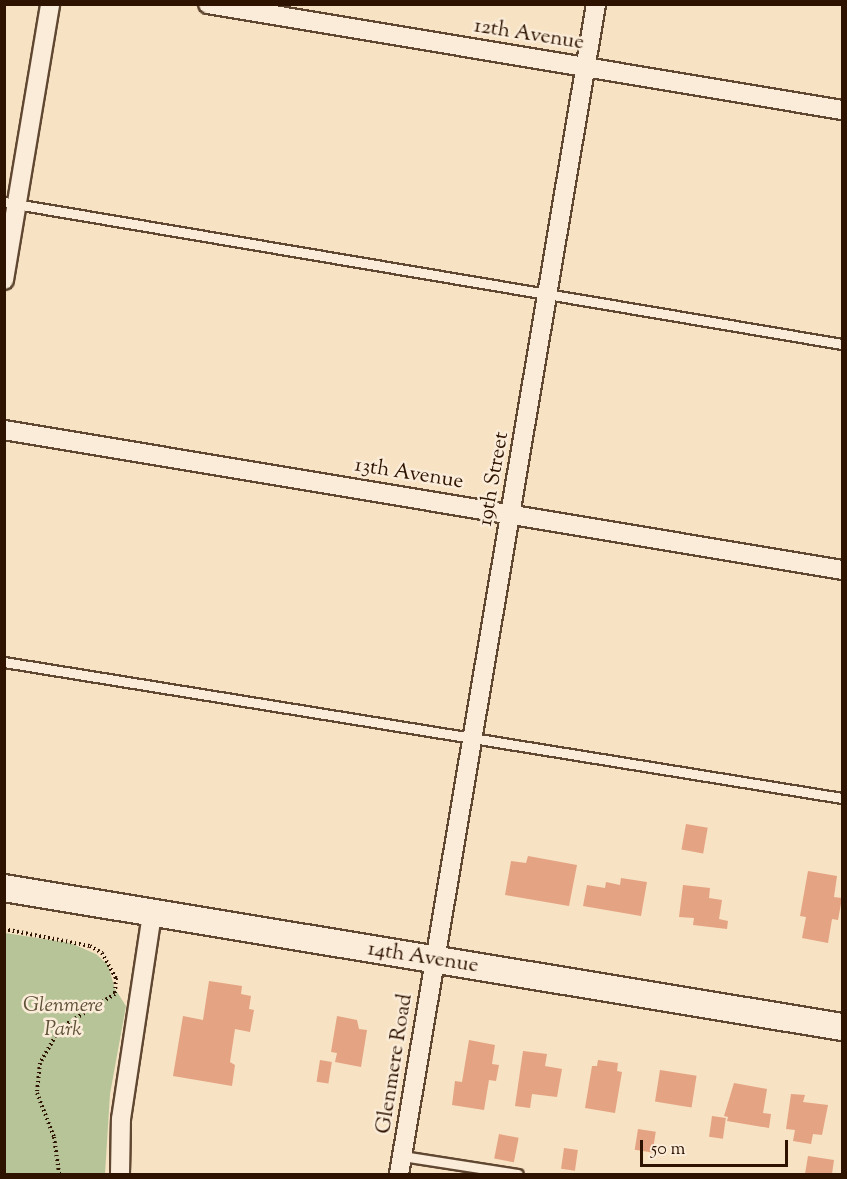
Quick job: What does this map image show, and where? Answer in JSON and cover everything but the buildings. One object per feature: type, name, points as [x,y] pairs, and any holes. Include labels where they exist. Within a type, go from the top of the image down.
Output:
[{"type":"street","points":[[4,280],[11,203],[50,4]]},
{"type":"street","name":"12th Avenue","points":[[208,4],[843,111]]},
{"type":"street","name":"19th Street","points":[[434,960],[596,4]]},
{"type":"street","name":"13th Avenue","points":[[4,430],[843,570]]},
{"type":"street","name":"14th Avenue","points":[[4,888],[843,1027]]},
{"type":"street","points":[[120,1174],[121,1119],[152,914]]},
{"type":"street","name":"Glenmere Road","points":[[399,1174],[434,960]]},
{"type":"lane","points":[[11,203],[843,344]]},
{"type":"lane","points":[[4,662],[472,740],[843,798]]},
{"type":"lane","points":[[402,1156],[519,1174]]},
{"type":"path","points":[[4,929],[90,946],[102,954],[116,978],[115,994],[60,1028],[40,1063],[37,1093],[54,1137],[59,1174]]},
{"type":"green space","name":"Glenmere Park","points":[[5,933],[70,943],[96,954],[108,965],[115,989],[126,1006],[110,1094],[105,1174],[5,1174]]}]
